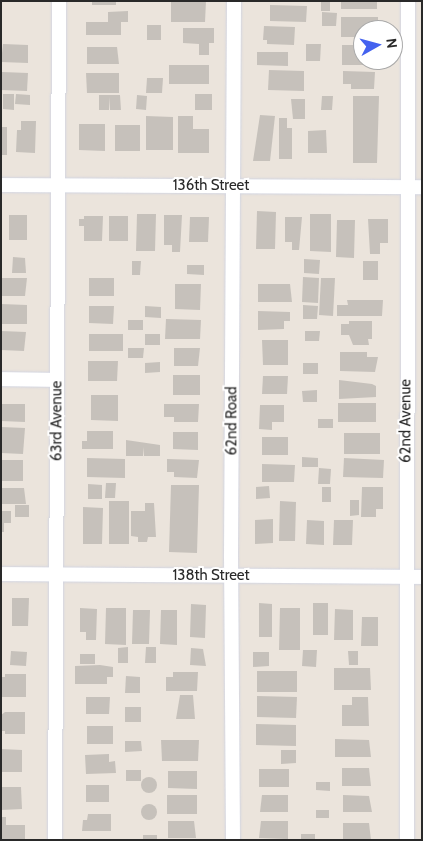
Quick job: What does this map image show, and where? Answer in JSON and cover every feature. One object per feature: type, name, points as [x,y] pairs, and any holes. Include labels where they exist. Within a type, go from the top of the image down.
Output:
[{"type":"street","name":"63rd Avenue","points":[[55,840],[60,1]]},
{"type":"street","name":"62nd Road","points":[[233,840],[231,576],[234,1]]},
{"type":"street","name":"62nd Avenue","points":[[407,840],[405,576],[408,1]]},
{"type":"street","name":"136th Street","points":[[1,185],[422,187]]},
{"type":"street","points":[[1,379],[58,380]]},
{"type":"street","name":"138th Street","points":[[1,574],[422,577]]},
{"type":"building","points":[[92,1],[116,1],[116,5],[92,5]]},
{"type":"building","points":[[171,1],[206,1],[205,22],[171,22]]},
{"type":"building","points":[[321,1],[330,1],[330,11],[321,11]]},
{"type":"building","points":[[341,1],[377,1],[377,9],[341,9]]},
{"type":"building","points":[[270,5],[307,6],[306,22],[270,21]]},
{"type":"building","points":[[128,11],[128,22],[121,22],[121,35],[86,35],[86,22],[108,22],[108,12]]},
{"type":"building","points":[[322,12],[337,13],[336,26],[322,26]]},
{"type":"building","points":[[341,17],[378,17],[378,20],[353,20],[353,37],[341,37]]},
{"type":"building","points":[[147,25],[161,25],[161,40],[147,40]]},
{"type":"building","points":[[264,26],[295,27],[294,45],[267,44],[267,40],[263,40]]},
{"type":"building","points":[[183,28],[214,28],[214,43],[209,43],[209,55],[199,55],[199,44],[183,43]]},
{"type":"building","points":[[3,44],[28,45],[28,63],[1,62]]},
{"type":"building","points":[[306,44],[321,44],[320,61],[306,61]]},
{"type":"building","points":[[342,45],[353,45],[353,65],[342,65]]},
{"type":"building","points":[[87,47],[117,47],[119,64],[87,64]]},
{"type":"building","points":[[257,52],[288,52],[288,66],[257,65]]},
{"type":"building","points":[[169,65],[209,65],[209,84],[169,84]]},
{"type":"building","points":[[269,70],[304,71],[304,91],[268,90]]},
{"type":"building","points":[[343,71],[375,72],[374,89],[351,89],[351,84],[343,84]]},
{"type":"building","points":[[2,72],[28,73],[27,91],[1,90]]},
{"type":"building","points":[[86,73],[119,73],[119,93],[87,93]]},
{"type":"building","points":[[147,78],[163,78],[162,93],[146,93]]},
{"type":"building","points":[[3,94],[14,94],[14,110],[3,109]]},
{"type":"building","points":[[16,94],[30,95],[30,105],[15,104]]},
{"type":"building","points":[[195,94],[212,94],[212,110],[195,110]]},
{"type":"building","points":[[99,95],[120,95],[121,110],[110,110],[110,97],[109,110],[99,110]]},
{"type":"building","points":[[137,95],[147,96],[146,110],[136,109]]},
{"type":"building","points":[[322,96],[333,96],[332,110],[321,110]]},
{"type":"building","points":[[353,96],[379,96],[377,163],[353,163]]},
{"type":"building","points":[[291,99],[305,99],[305,119],[293,119]]},
{"type":"building","points":[[260,115],[275,116],[270,161],[253,161]]},
{"type":"building","points":[[146,116],[173,117],[173,150],[146,150]]},
{"type":"building","points":[[178,116],[193,116],[193,129],[209,129],[209,153],[178,153]]},
{"type":"building","points":[[279,118],[287,118],[287,128],[292,128],[292,159],[279,159]]},
{"type":"building","points":[[21,121],[36,121],[35,153],[16,152],[17,130],[21,130]]},
{"type":"building","points":[[79,124],[105,124],[105,151],[79,150]]},
{"type":"building","points":[[115,125],[140,125],[140,151],[115,151]]},
{"type":"building","points":[[1,127],[7,127],[7,155],[1,155]]},
{"type":"building","points":[[326,130],[327,153],[308,153],[308,131]]},
{"type":"building","points":[[257,211],[276,212],[275,249],[256,249]]},
{"type":"building","points":[[137,214],[156,214],[155,251],[136,251]]},
{"type":"building","points":[[310,214],[331,214],[331,252],[310,251]]},
{"type":"building","points":[[9,215],[27,215],[27,240],[9,240]]},
{"type":"building","points":[[164,215],[182,215],[180,252],[172,252],[172,245],[164,245]]},
{"type":"building","points":[[84,216],[103,216],[102,241],[84,241],[84,226],[79,226],[79,219],[84,219]]},
{"type":"building","points":[[109,216],[128,216],[128,241],[109,241]]},
{"type":"building","points":[[190,217],[209,217],[208,242],[189,242]]},
{"type":"building","points":[[285,217],[302,217],[299,250],[292,250],[292,242],[285,242]]},
{"type":"building","points":[[368,219],[388,219],[388,243],[380,243],[380,254],[370,254]]},
{"type":"building","points":[[337,220],[355,220],[354,258],[336,257]]},
{"type":"building","points":[[13,257],[25,258],[26,273],[12,273]]},
{"type":"building","points":[[304,259],[320,260],[319,274],[304,273]]},
{"type":"building","points":[[132,261],[141,261],[140,275],[132,275]]},
{"type":"building","points":[[363,261],[378,261],[378,280],[363,280]]},
{"type":"building","points":[[187,265],[204,265],[204,275],[187,274]]},
{"type":"building","points":[[303,277],[319,278],[318,303],[302,302]]},
{"type":"building","points":[[1,278],[27,278],[25,296],[1,296]]},
{"type":"building","points":[[89,278],[114,278],[114,296],[89,296]]},
{"type":"building","points":[[321,278],[335,278],[333,316],[319,315]]},
{"type":"building","points":[[175,284],[201,284],[200,310],[175,309]]},
{"type":"building","points":[[258,284],[290,284],[292,302],[258,302]]},
{"type":"building","points":[[347,300],[383,300],[382,316],[337,316],[337,305],[348,305]]},
{"type":"building","points":[[1,304],[27,305],[27,324],[1,324]]},
{"type":"building","points":[[303,305],[318,306],[317,319],[303,319]]},
{"type":"building","points":[[89,306],[114,306],[113,324],[89,323]]},
{"type":"building","points":[[145,306],[161,307],[161,318],[145,317]]},
{"type":"building","points":[[258,311],[290,312],[290,321],[284,321],[284,329],[258,330]]},
{"type":"building","points":[[166,319],[201,320],[200,339],[165,339]]},
{"type":"building","points":[[128,320],[143,320],[143,330],[128,330]]},
{"type":"building","points":[[349,321],[372,321],[372,339],[368,339],[369,345],[353,345],[349,335],[341,335],[341,324],[349,324]]},
{"type":"building","points":[[1,331],[26,332],[24,351],[1,350]]},
{"type":"building","points":[[305,331],[320,331],[319,341],[305,341]]},
{"type":"building","points":[[89,334],[123,334],[123,351],[89,351]]},
{"type":"building","points":[[145,334],[160,334],[160,345],[145,345]]},
{"type":"building","points":[[262,340],[288,340],[288,365],[263,365]]},
{"type":"building","points":[[128,348],[144,348],[143,358],[128,358]]},
{"type":"building","points":[[174,348],[200,348],[198,366],[174,366]]},
{"type":"building","points":[[340,352],[367,352],[367,357],[378,357],[375,372],[340,371]]},
{"type":"building","points":[[88,361],[118,361],[117,381],[88,381]]},
{"type":"building","points":[[160,362],[160,372],[145,373],[145,363]]},
{"type":"building","points":[[303,363],[318,363],[318,374],[303,374]]},
{"type":"building","points":[[173,375],[200,375],[200,395],[173,395]]},
{"type":"building","points":[[263,376],[288,376],[287,394],[262,394]]},
{"type":"building","points":[[339,380],[372,384],[376,386],[376,397],[339,399]]},
{"type":"building","points":[[317,390],[317,402],[303,402],[302,391]]},
{"type":"building","points":[[91,395],[118,395],[118,421],[91,420]]},
{"type":"building","points":[[338,403],[376,403],[376,422],[338,422]]},
{"type":"building","points":[[1,404],[25,404],[25,422],[1,421]]},
{"type":"building","points":[[164,404],[199,404],[198,422],[174,422],[174,417],[164,417]]},
{"type":"building","points":[[260,405],[284,405],[284,422],[272,422],[272,430],[259,429]]},
{"type":"building","points":[[318,419],[333,419],[333,428],[318,428]]},
{"type":"building","points":[[1,427],[25,428],[23,454],[1,453]]},
{"type":"building","points":[[87,431],[113,431],[113,449],[82,449],[82,441],[87,441]]},
{"type":"building","points":[[173,432],[198,432],[198,450],[173,449]]},
{"type":"building","points":[[344,433],[380,433],[380,454],[344,454]]},
{"type":"building","points":[[262,437],[288,437],[288,455],[262,455]]},
{"type":"building","points":[[126,440],[160,445],[160,456],[144,456],[143,447],[143,456],[126,456]]},
{"type":"building","points":[[302,457],[318,458],[318,467],[302,467]]},
{"type":"building","points":[[87,458],[125,459],[125,478],[87,477]]},
{"type":"building","points":[[344,458],[384,460],[383,478],[343,477]]},
{"type":"building","points":[[167,459],[199,460],[197,478],[174,477],[174,472],[167,472]]},
{"type":"building","points":[[1,460],[23,460],[23,481],[1,481]]},
{"type":"building","points":[[262,464],[295,465],[294,482],[262,482]]},
{"type":"building","points":[[319,468],[331,469],[330,484],[318,484]]},
{"type":"building","points":[[106,483],[116,483],[115,498],[105,498]]},
{"type":"building","points":[[88,484],[102,485],[102,499],[88,499]]},
{"type":"building","points":[[171,485],[199,485],[197,553],[169,552]]},
{"type":"building","points":[[269,486],[270,498],[256,499],[256,487]]},
{"type":"building","points":[[322,487],[331,487],[331,502],[322,502]]},
{"type":"building","points":[[362,487],[383,487],[383,509],[376,509],[376,517],[361,517]]},
{"type":"building","points":[[1,488],[24,488],[26,504],[1,504]]},
{"type":"building","points":[[350,500],[359,500],[359,515],[350,516]]},
{"type":"building","points":[[109,501],[129,501],[129,544],[109,544]]},
{"type":"building","points":[[280,501],[296,502],[295,541],[279,541]]},
{"type":"building","points":[[145,503],[154,503],[156,537],[148,537],[147,542],[138,542],[138,537],[131,536],[131,511],[145,511]]},
{"type":"building","points":[[15,505],[29,505],[29,517],[15,517]]},
{"type":"building","points":[[83,507],[103,508],[102,544],[83,544]]},
{"type":"building","points":[[1,511],[11,511],[11,523],[4,523],[4,532],[1,532]]},
{"type":"building","points":[[273,519],[273,543],[255,544],[255,520]]},
{"type":"building","points":[[307,520],[324,521],[324,545],[306,544]]},
{"type":"building","points":[[334,520],[353,520],[352,545],[333,545]]},
{"type":"building","points":[[12,598],[29,598],[28,626],[12,626]]},
{"type":"building","points":[[259,603],[272,604],[272,637],[259,637]]},
{"type":"building","points":[[313,603],[328,603],[328,635],[313,635]]},
{"type":"building","points":[[191,604],[206,605],[205,638],[190,637]]},
{"type":"building","points":[[80,608],[97,609],[96,640],[86,640],[86,632],[80,632]]},
{"type":"building","points":[[106,608],[126,608],[126,645],[105,644]]},
{"type":"building","points":[[280,608],[300,608],[300,650],[279,650]]},
{"type":"building","points":[[335,609],[353,610],[353,640],[334,640]]},
{"type":"building","points":[[133,610],[150,610],[149,644],[132,644]]},
{"type":"building","points":[[161,610],[177,610],[177,645],[160,644]]},
{"type":"building","points":[[362,617],[378,617],[378,646],[361,646]]},
{"type":"building","points":[[128,647],[128,663],[118,663],[118,648]]},
{"type":"building","points":[[146,647],[156,647],[156,663],[145,663]]},
{"type":"building","points":[[191,648],[203,649],[206,666],[190,665]]},
{"type":"building","points":[[303,650],[317,650],[316,667],[302,666]]},
{"type":"building","points":[[11,651],[27,652],[26,666],[10,665]]},
{"type":"building","points":[[348,651],[358,651],[358,665],[349,665]]},
{"type":"building","points":[[253,652],[269,652],[269,666],[253,667]]},
{"type":"building","points":[[80,654],[95,654],[95,664],[80,664]]},
{"type":"building","points":[[100,665],[113,667],[113,677],[107,677],[107,684],[75,684],[75,666]]},
{"type":"building","points":[[334,668],[370,668],[371,690],[334,690]]},
{"type":"building","points":[[257,671],[297,671],[297,692],[257,692]]},
{"type":"building","points":[[173,672],[198,672],[197,691],[166,691],[166,677],[173,677]]},
{"type":"building","points":[[5,674],[26,674],[26,697],[1,697],[1,677],[5,677]]},
{"type":"building","points":[[126,676],[140,677],[140,693],[125,693]]},
{"type":"building","points":[[180,695],[193,695],[195,719],[176,719]]},
{"type":"building","points":[[257,696],[297,697],[296,718],[257,717]]},
{"type":"building","points":[[86,697],[110,697],[109,714],[86,714]]},
{"type":"building","points":[[352,697],[368,697],[369,726],[342,726],[342,705],[352,705]]},
{"type":"building","points":[[125,707],[141,707],[141,722],[125,722]]},
{"type":"building","points":[[5,712],[25,712],[25,734],[5,734],[5,731],[1,731],[1,715]]},
{"type":"building","points":[[256,724],[296,725],[296,746],[256,745]]},
{"type":"building","points":[[87,726],[113,726],[113,744],[87,744]]},
{"type":"building","points":[[335,739],[369,740],[371,757],[335,757]]},
{"type":"building","points":[[161,740],[199,740],[198,761],[162,761]]},
{"type":"building","points":[[125,741],[141,741],[142,751],[125,752]]},
{"type":"building","points":[[1,749],[22,750],[22,772],[1,772]]},
{"type":"building","points":[[281,750],[296,750],[296,763],[281,764]]},
{"type":"building","points":[[109,754],[109,762],[115,761],[116,773],[86,774],[85,755]]},
{"type":"building","points":[[342,768],[369,768],[371,786],[342,786]]},
{"type":"building","points":[[259,769],[289,769],[289,787],[259,787]]},
{"type":"building","points":[[126,770],[141,770],[141,781],[126,781]]},
{"type":"building","points":[[168,771],[197,771],[197,789],[168,788]]},
{"type":"building","points":[[146,777],[152,777],[157,782],[155,791],[146,793],[141,788],[141,782]]},
{"type":"building","points":[[316,782],[330,782],[330,791],[316,790]]},
{"type":"building","points":[[86,785],[109,785],[109,802],[86,802]]},
{"type":"building","points":[[1,787],[21,787],[22,809],[1,810]]},
{"type":"building","points":[[167,795],[197,795],[197,814],[167,814]]},
{"type":"building","points":[[262,795],[288,795],[288,812],[260,812]]},
{"type":"building","points":[[343,795],[369,796],[372,812],[343,812]]},
{"type":"building","points":[[149,804],[155,806],[157,812],[155,818],[149,820],[143,818],[141,812],[143,806]]},
{"type":"building","points":[[316,810],[329,810],[329,818],[316,818]]},
{"type":"building","points":[[88,814],[111,814],[111,831],[82,831],[83,820],[87,820]]},
{"type":"building","points":[[1,817],[6,817],[6,825],[25,825],[25,840],[1,840]]},
{"type":"building","points":[[168,821],[194,821],[196,838],[168,838]]},
{"type":"building","points":[[261,821],[288,821],[288,839],[259,838]]},
{"type":"building","points":[[343,823],[369,823],[371,840],[343,839]]},
{"type":"building","points":[[301,834],[315,834],[315,840],[301,840]]},
{"type":"building","points":[[143,835],[157,835],[157,840],[143,840]]}]
